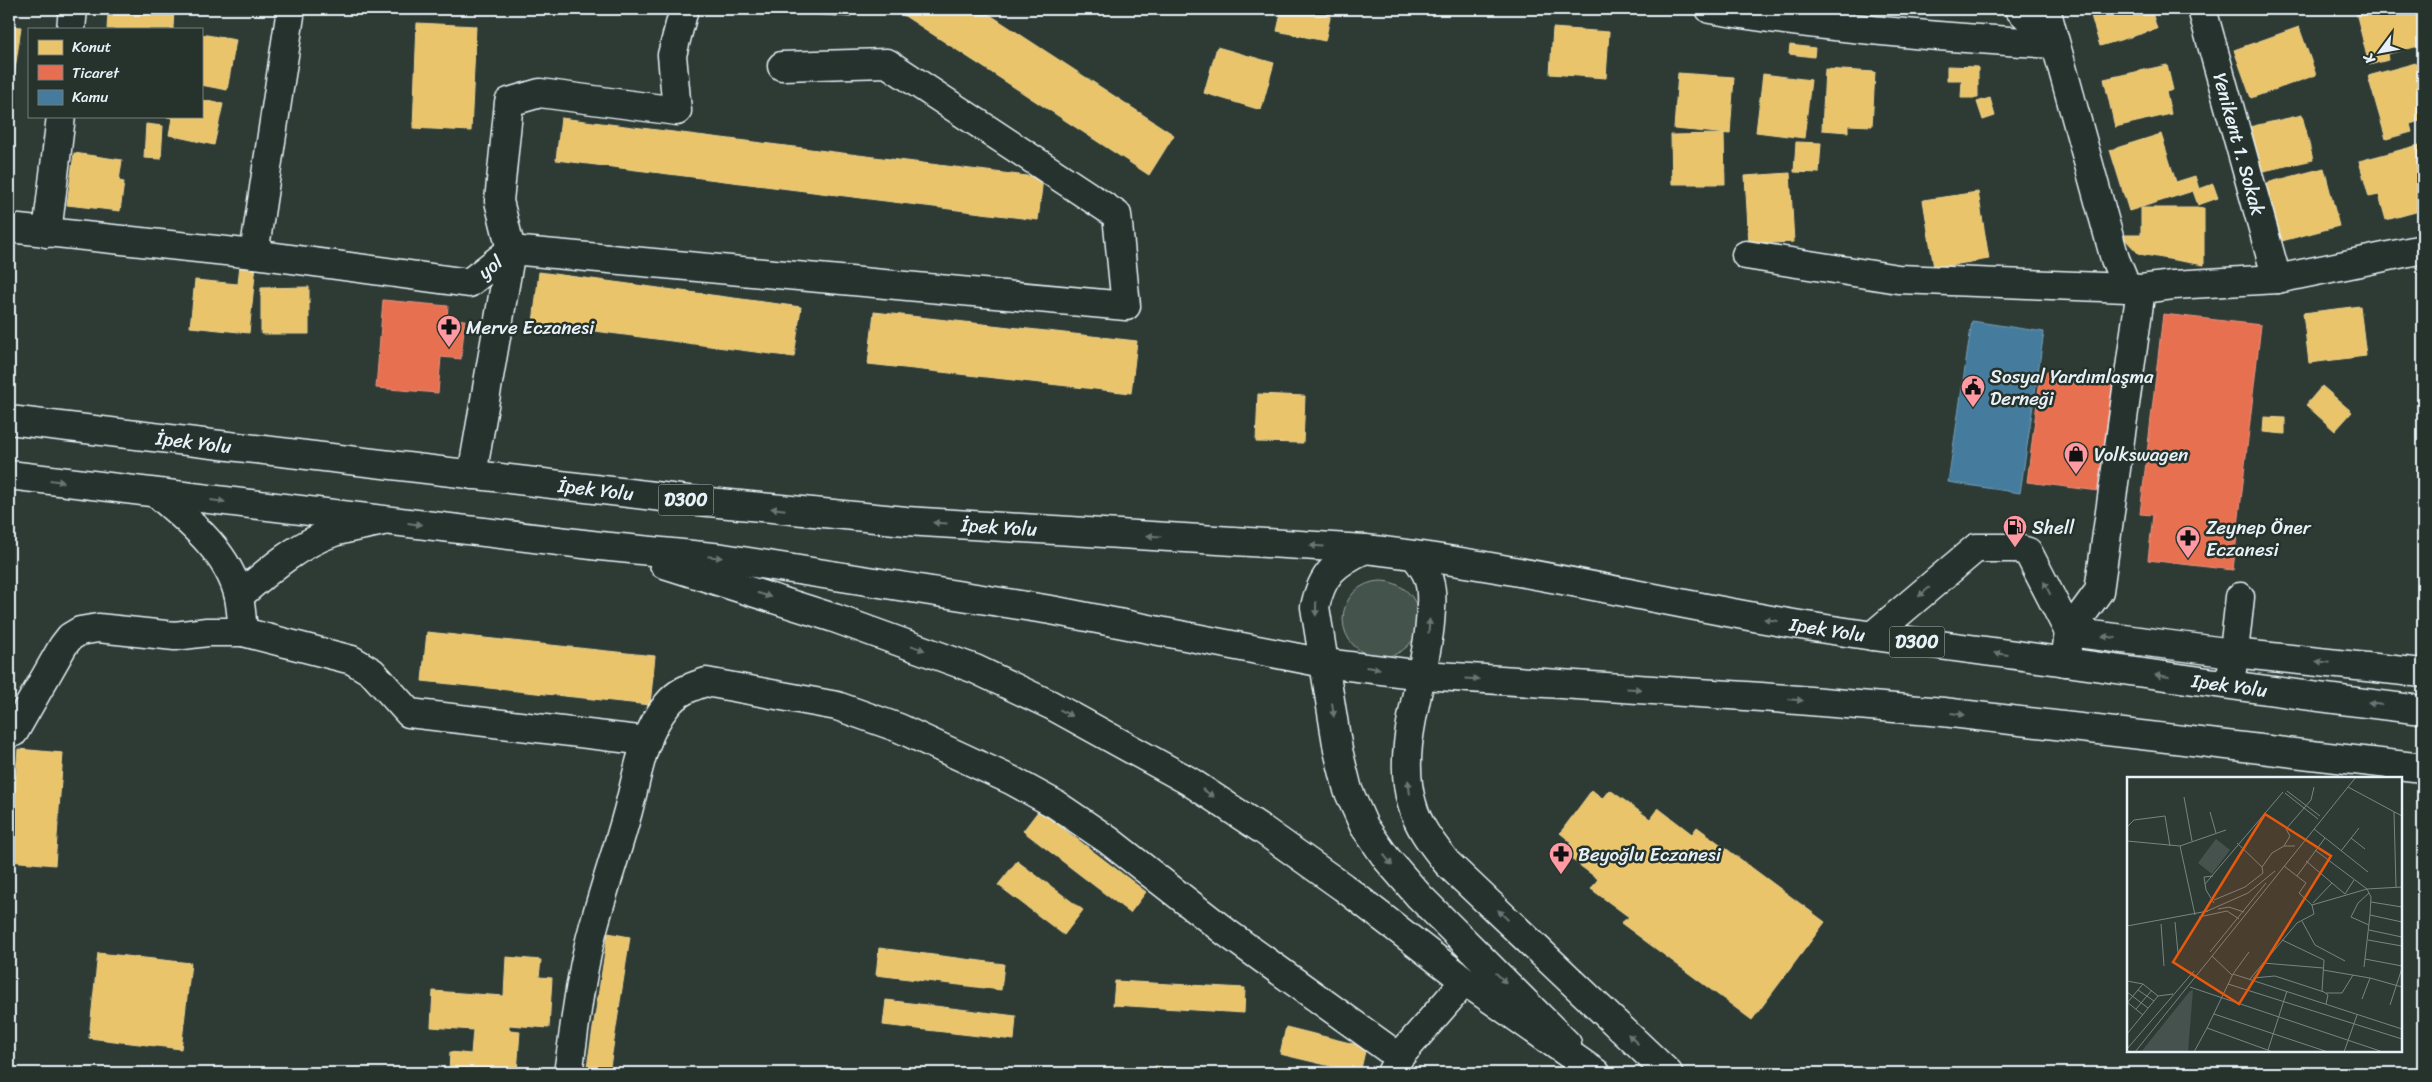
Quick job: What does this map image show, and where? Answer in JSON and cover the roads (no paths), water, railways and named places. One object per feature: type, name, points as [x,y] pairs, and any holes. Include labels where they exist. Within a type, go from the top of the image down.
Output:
[{"type":"main road","points":[[71,28],[73,9]]},
{"type":"main road","points":[[9,228],[254,254],[291,9]]},
{"type":"main road","points":[[472,475],[511,250],[499,201],[509,102],[540,93],[677,111],[672,55],[684,9]]},
{"type":"main road","points":[[1710,9],[1771,14],[1920,36],[2055,44]]},
{"type":"main road","points":[[2019,9],[2055,44]]},
{"type":"main road","points":[[2046,9],[2115,259],[2134,288],[2099,592],[2069,632],[2065,662]]},
{"type":"main road","name":"Yenikent 1. Sokak","points":[[2202,9],[2277,279]]},
{"type":"main road","points":[[511,250],[1126,306],[1117,215],[887,63],[782,66]]},
{"type":"main road","points":[[47,233],[61,118]]},
{"type":"main road","points":[[1746,255],[1898,278],[2134,288],[2277,279],[2423,249]]},
{"type":"main road","name":"yol","points":[[254,254],[469,283],[511,250]]},
{"type":"main road","name":"İpek Yolu","points":[[9,420],[688,500],[906,521],[1365,549]]},
{"type":"main road","points":[[9,475],[600,546],[722,558],[1051,610],[1324,662],[1423,674],[1761,697],[1943,712],[2423,768]]},
{"type":"main road","points":[[156,493],[204,538],[226,566],[239,596],[243,632]]},
{"type":"main road","points":[[239,596],[276,564],[302,548],[334,532],[385,520]]},
{"type":"main road","points":[[600,546],[834,618],[975,669],[1051,705],[1189,781],[1263,830],[1343,887],[1465,981],[1597,1073]]},
{"type":"main road","points":[[1872,636],[1976,548],[2015,548],[2028,552],[2069,632]]},
{"type":"main road","points":[[1597,1073],[1418,896],[1387,859],[1364,826],[1348,790],[1315,607],[1319,588],[1334,568],[1365,549],[1414,555],[1425,569],[1430,582],[1431,600],[1423,674],[1410,731],[1407,771],[1412,804],[1421,828],[1447,863],[1668,1073]]},
{"type":"main road","name":"Ipek Yolu","points":[[1414,555],[1509,569],[1683,605],[1872,636],[2232,687],[2423,710]]},
{"type":"main road","points":[[2232,687],[2233,653],[2240,597]]},
{"type":"main road","points":[[9,731],[14,732],[63,646],[80,631],[98,628],[175,636],[207,632],[243,632],[352,660],[372,672],[409,713],[647,741]]},
{"type":"main road","points":[[2069,632],[2233,653],[2423,673]]},
{"type":"main road","points":[[568,1073],[582,978],[598,910],[647,741],[666,706],[674,697],[687,688],[706,682],[837,706],[899,728],[1012,780],[1055,804],[1108,840],[1395,1065],[1465,981]]},
{"type":"main road","points":[[2376,763],[2423,776]]},
{"type":"place","name":"Merve Eczanesi","points":[[449,348]]},
{"type":"place","name":"Sosyal Yardımlaşma Derneği","points":[[1973,408]]},
{"type":"place","name":"Volkswagen","points":[[2076,475]]},
{"type":"place","name":"Shell","points":[[2015,548]]},
{"type":"place","name":"Zeynep Öner Eczanesi","points":[[2188,559]]},
{"type":"place","name":"Beyoğlu Eczanesi","points":[[1561,875]]}]
